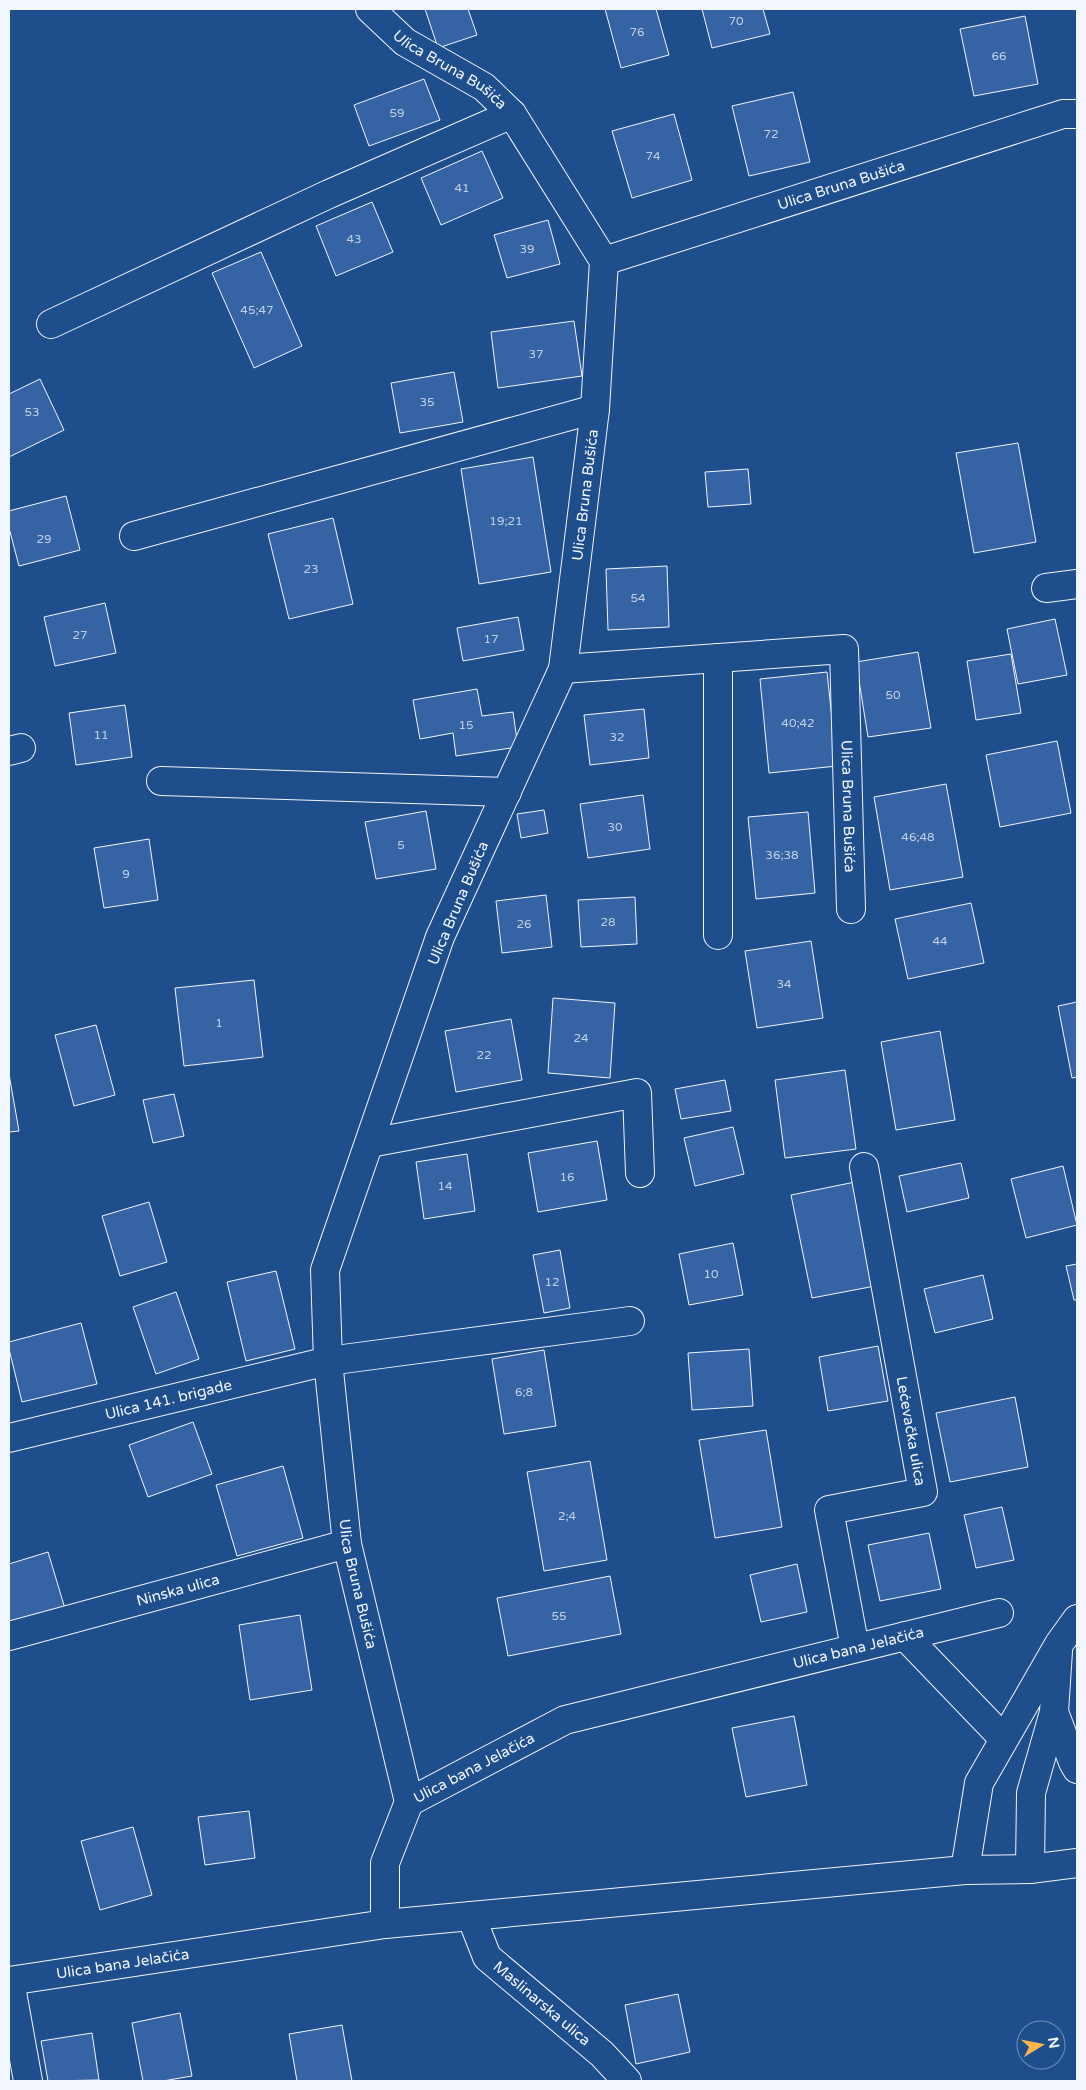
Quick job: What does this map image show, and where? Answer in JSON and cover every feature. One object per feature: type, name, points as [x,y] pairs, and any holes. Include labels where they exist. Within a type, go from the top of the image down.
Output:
[{"type":"street","name":"Ulica Bruna Bušića","points":[[370,9],[405,42],[484,87],[512,114],[604,261],[595,409],[564,669],[440,938],[325,1270],[328,1361],[347,1544],[409,1802]]},
{"type":"street","points":[[51,324],[329,194],[512,114]]},
{"type":"street","name":"Ulica Bruna Bušića","points":[[604,261],[1063,114],[1077,114]]},
{"type":"street","points":[[134,536],[595,409]]},
{"type":"street","points":[[1046,588],[1077,584]]},
{"type":"street","name":"Ulica Bruna Bušića","points":[[564,669],[844,650],[851,909]]},
{"type":"street","points":[[718,658],[718,935]]},
{"type":"street","points":[[161,781],[508,792]]},
{"type":"street","points":[[370,1143],[636,1093],[640,1173]]},
{"type":"street","name":"Lećevačka ulica","points":[[855,1648],[828,1510],[923,1492],[864,1167]]},
{"type":"street","points":[[328,1361],[630,1321]]},
{"type":"street","name":"Ulica 141. brigade","points":[[9,1438],[328,1361]]},
{"type":"street","name":"Ninska ulica","points":[[9,1636],[347,1544]]},
{"type":"street","name":"Ulica bana Jelačića","points":[[10,1981],[385,1924],[385,1863],[409,1802],[565,1720],[999,1613]]},
{"type":"street","points":[[965,1870],[978,1783],[1059,1644],[1077,1619]]},
{"type":"street","points":[[906,1636],[1004,1738]]},
{"type":"street","points":[[1030,1869],[1031,1793],[1054,1712],[1059,1644]]},
{"type":"street","points":[[1054,1712],[1077,1769]]},
{"type":"street","points":[[385,1924],[965,1870],[1030,1869],[1077,1863]]},
{"type":"street","name":"Maslinarska ulica","points":[[471,1916],[487,1957],[602,2054],[627,2081]]},
{"type":"street","points":[[10,1981],[28,2081]]},
{"type":"building","points":[[425,9],[468,9],[477,35],[438,48]]},
{"type":"building","points":[[605,9],[656,9],[669,55],[621,68]]},
{"type":"building","points":[[702,9],[763,9],[770,34],[712,48]]},
{"type":"building","points":[[1025,16],[1038,84],[974,96],[960,29]]},
{"type":"building","points":[[424,79],[440,120],[369,146],[354,105]]},
{"type":"building","points":[[793,92],[810,162],[749,176],[732,106]]},
{"type":"building","points":[[674,114],[692,180],[632,198],[612,131]]},
{"type":"building","points":[[482,151],[503,198],[441,225],[421,178]]},
{"type":"building","points":[[372,202],[393,252],[336,276],[316,226]]},
{"type":"building","points":[[548,220],[560,264],[507,278],[494,235]]},
{"type":"building","points":[[261,252],[302,346],[254,368],[212,273]]},
{"type":"building","points":[[574,321],[582,376],[498,388],[491,332]]},
{"type":"building","points":[[454,372],[463,422],[400,433],[391,383]]},
{"type":"building","points":[[40,379],[64,430],[9,457],[9,394]]},
{"type":"building","points":[[1018,443],[1036,542],[974,553],[956,453]]},
{"type":"building","points":[[533,457],[551,572],[479,584],[461,469]]},
{"type":"building","points":[[748,469],[751,504],[708,507],[705,472]]},
{"type":"building","points":[[66,496],[80,550],[19,566],[9,528],[9,511]]},
{"type":"building","points":[[333,518],[353,604],[289,619],[268,534]]},
{"type":"building","points":[[667,566],[669,627],[608,630],[606,569]]},
{"type":"building","points":[[105,603],[116,653],[55,666],[44,617]]},
{"type":"building","points":[[518,617],[524,650],[463,661],[457,628]]},
{"type":"building","points":[[1055,619],[1067,675],[1018,684],[1007,629]]},
{"type":"building","points":[[918,652],[931,728],[868,737],[856,662]]},
{"type":"building","points":[[1011,654],[1021,713],[976,720],[967,661]]},
{"type":"building","points":[[827,672],[837,766],[769,773],[760,679]]},
{"type":"building","points":[[477,689],[482,716],[513,712],[518,747],[456,756],[453,733],[420,739],[413,700]]},
{"type":"building","points":[[125,705],[132,757],[76,765],[69,713]]},
{"type":"building","points":[[644,709],[649,758],[590,765],[584,715]]},
{"type":"building","points":[[1057,741],[1071,813],[1000,827],[986,755]]},
{"type":"building","points":[[946,784],[963,877],[890,890],[874,797]]},
{"type":"building","points":[[643,795],[650,849],[588,858],[580,804]]},
{"type":"building","points":[[544,810],[548,833],[521,838],[517,814]]},
{"type":"building","points":[[426,811],[436,869],[376,879],[365,822]]},
{"type":"building","points":[[808,812],[815,893],[756,899],[748,817]]},
{"type":"building","points":[[149,839],[158,900],[104,908],[94,848]]},
{"type":"building","points":[[546,895],[552,947],[502,953],[496,901]]},
{"type":"building","points":[[635,897],[637,944],[581,947],[578,900]]},
{"type":"building","points":[[971,903],[984,963],[908,979],[895,919]]},
{"type":"building","points":[[811,941],[823,1018],[757,1028],[745,951]]},
{"type":"building","points":[[254,980],[263,1057],[184,1066],[175,988]]},
{"type":"building","points":[[553,998],[615,1003],[610,1078],[548,1073]]},
{"type":"building","points":[[1077,1002],[1077,1077],[1072,1078],[1058,1006]]},
{"type":"building","points":[[511,1019],[522,1080],[456,1092],[445,1031]]},
{"type":"building","points":[[96,1025],[115,1095],[74,1106],[55,1035]]},
{"type":"building","points":[[940,1031],[955,1120],[896,1130],[881,1042]]},
{"type":"building","points":[[845,1070],[856,1149],[785,1158],[775,1080]]},
{"type":"building","points":[[9,1074],[19,1131],[9,1132]]},
{"type":"building","points":[[725,1080],[731,1111],[681,1119],[675,1089]]},
{"type":"building","points":[[174,1094],[184,1136],[153,1143],[143,1100]]},
{"type":"building","points":[[733,1127],[744,1174],[695,1186],[684,1138]]},
{"type":"building","points":[[597,1141],[607,1200],[538,1212],[528,1153]]},
{"type":"building","points":[[467,1154],[475,1211],[424,1219],[416,1162]]},
{"type":"building","points":[[961,1163],[969,1198],[907,1212],[899,1176]]},
{"type":"building","points":[[1063,1166],[1077,1225],[1026,1238],[1011,1179]]},
{"type":"building","points":[[855,1182],[875,1286],[812,1298],[791,1195]]},
{"type":"building","points":[[149,1202],[167,1262],[120,1276],[102,1216]]},
{"type":"building","points":[[733,1243],[743,1295],[689,1305],[679,1254]]},
{"type":"building","points":[[560,1250],[570,1308],[544,1313],[533,1255]]},
{"type":"building","points":[[1077,1264],[1077,1300],[1074,1300],[1066,1266]]},
{"type":"building","points":[[276,1271],[295,1349],[246,1361],[227,1282]]},
{"type":"building","points":[[983,1275],[993,1319],[935,1333],[924,1289]]},
{"type":"building","points":[[176,1292],[199,1359],[156,1374],[133,1307]]},
{"type":"building","points":[[81,1323],[97,1384],[22,1402],[9,1342]]},
{"type":"building","points":[[878,1346],[888,1401],[828,1411],[819,1357]]},
{"type":"building","points":[[749,1349],[753,1406],[692,1410],[688,1353]]},
{"type":"building","points":[[544,1350],[556,1426],[504,1434],[492,1359]]},
{"type":"building","points":[[1015,1397],[1028,1467],[950,1482],[936,1413]]},
{"type":"building","points":[[193,1422],[212,1474],[148,1497],[129,1445]]},
{"type":"building","points":[[766,1430],[782,1527],[715,1538],[699,1440]]},
{"type":"building","points":[[590,1461],[607,1560],[544,1571],[527,1472]]},
{"type":"building","points":[[283,1466],[303,1538],[237,1556],[216,1485]]},
{"type":"building","points":[[1002,1507],[1014,1560],[976,1568],[964,1515]]},
{"type":"building","points":[[929,1533],[941,1589],[880,1601],[868,1545]]},
{"type":"building","points":[[48,1552],[66,1612],[12,1628],[9,1617],[9,1564]]},
{"type":"building","points":[[797,1564],[807,1612],[761,1622],[750,1575]]},
{"type":"building","points":[[610,1576],[621,1634],[508,1656],[497,1598]]},
{"type":"building","points":[[300,1615],[312,1690],[250,1700],[239,1625]]},
{"type":"building","points":[[794,1716],[807,1785],[746,1797],[732,1728]]},
{"type":"building","points":[[249,1811],[255,1858],[205,1865],[198,1817]]},
{"type":"building","points":[[133,1827],[152,1895],[100,1910],[81,1841]]},
{"type":"building","points":[[678,1994],[690,2052],[636,2064],[625,2005]]},
{"type":"building","points":[[180,2013],[192,2076],[163,2081],[143,2081],[132,2023]]},
{"type":"building","points":[[342,2025],[352,2081],[297,2081],[289,2034]]},
{"type":"building","points":[[92,2033],[99,2080],[48,2081],[41,2041]]}]
